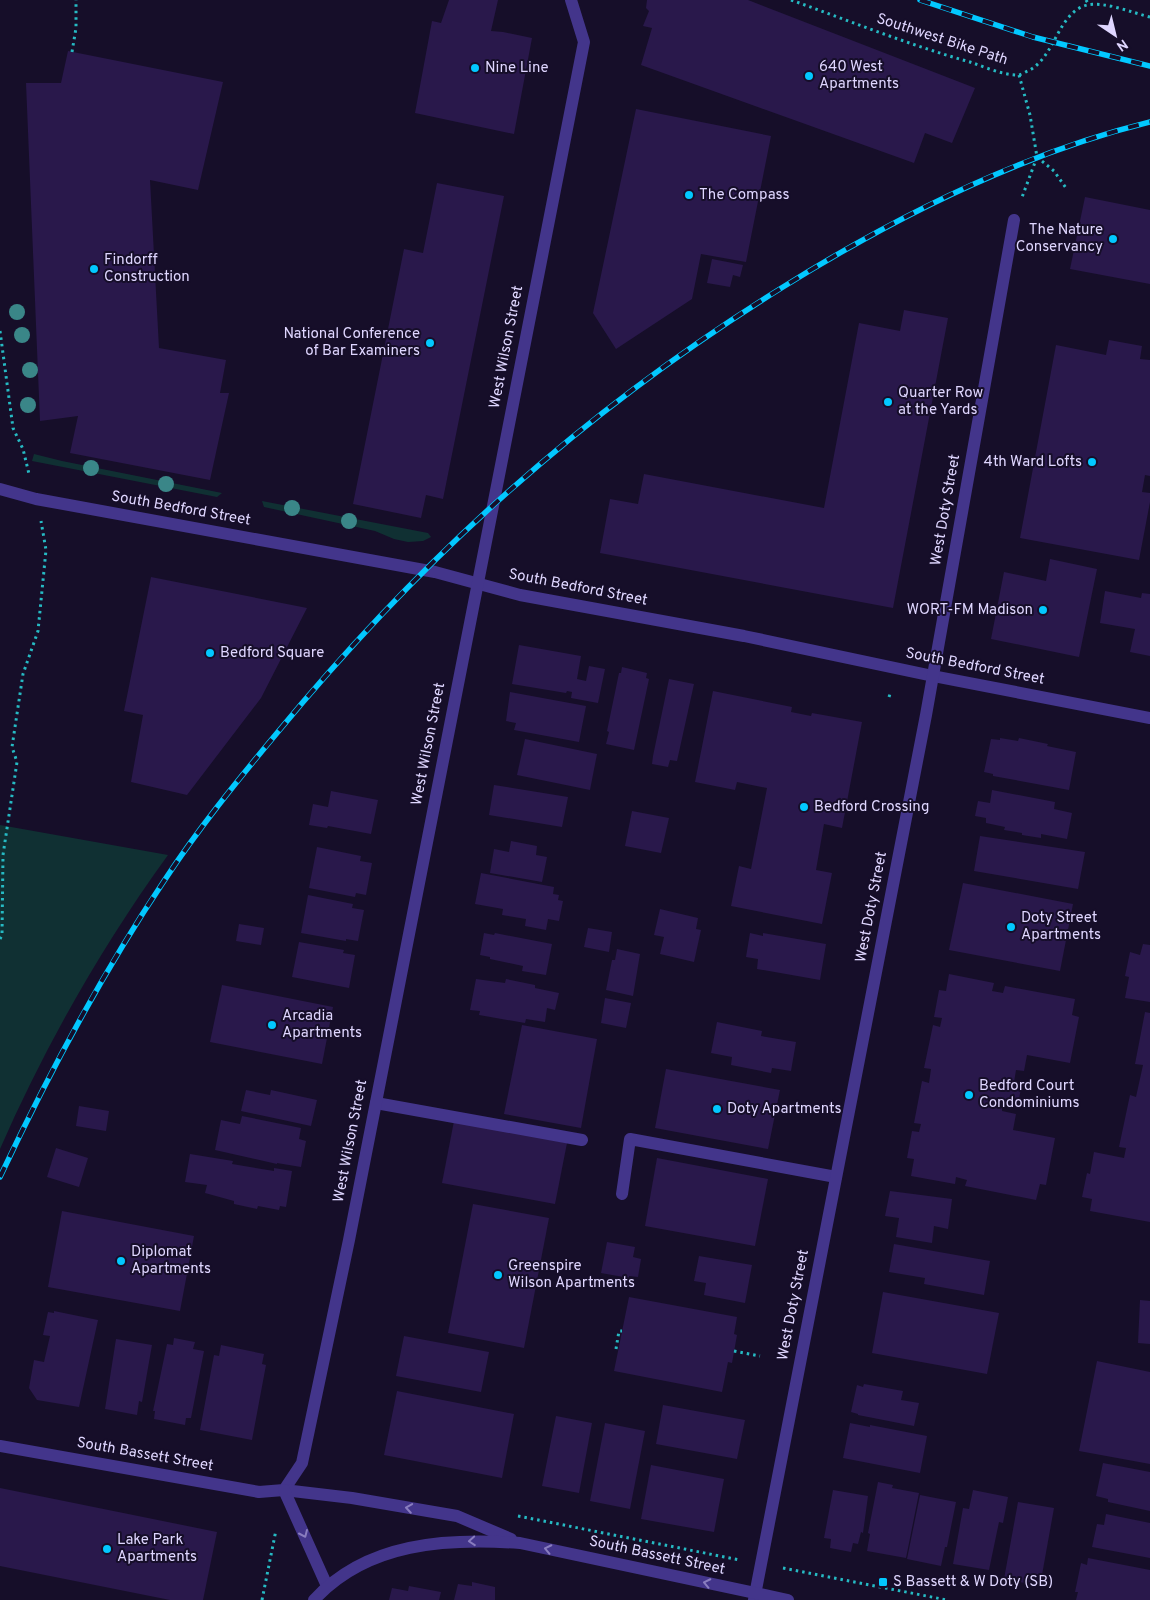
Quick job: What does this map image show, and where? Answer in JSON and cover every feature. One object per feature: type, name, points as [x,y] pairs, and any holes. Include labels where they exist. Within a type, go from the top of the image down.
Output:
[{"type":"street","name":"West Wilson Street","points":[[284,1490],[302,1463],[376,1103],[584,42],[571,0]]},
{"type":"street","name":"West Doty Street","points":[[754,1597],[933,676],[1014,220]]},
{"type":"street","name":"South Bedford Street","points":[[0,490],[36,499],[424,570],[520,595],[744,636],[933,676],[1150,718]]},
{"type":"street","points":[[376,1103],[582,1140]]},
{"type":"street","points":[[622,1194],[630,1139],[836,1177]]},
{"type":"street","name":"South Bassett Street","points":[[0,1446],[259,1492],[284,1490],[352,1498],[457,1516],[520,1543],[754,1597],[788,1600]]},
{"type":"street","points":[[284,1490],[327,1586]]},
{"type":"street","points":[[314,1600],[327,1586],[358,1565],[394,1550],[417,1545],[483,1540],[520,1543]]},
{"type":"path","points":[[72,52],[76,28],[76,0]]},
{"type":"path","name":"Southwest Bike Path","points":[[791,0],[936,53],[1019,75],[1034,68],[1045,58],[1065,22],[1079,8],[1088,5]]},
{"type":"path","points":[[1086,0],[1088,5],[1106,6],[1150,17]]},
{"type":"path","points":[[1014,220],[1037,157],[1030,115],[1019,75]]},
{"type":"path","points":[[1037,157],[1054,172],[1066,188]]},
{"type":"path","points":[[0,331],[13,428],[24,449],[25,460]]},
{"type":"path","points":[[0,939],[2,935],[3,855],[17,762],[12,747],[23,674],[38,631],[46,539]]},
{"type":"path","points":[[616,1349],[619,1331],[622,1331]]},
{"type":"path","points":[[734,1351],[760,1356]]},
{"type":"path","points":[[516,1516],[947,1600]]},
{"type":"path","points":[[262,1600],[277,1528]]},
{"type":"green space","points":[[34,454],[222,493],[217,497],[32,461]]},
{"type":"green space","points":[[262,501],[428,533],[431,537],[423,541],[408,542],[394,539],[375,531],[264,507]]},
{"type":"green space","points":[[0,825],[168,855],[120,925],[76,997],[36,1072],[0,1149]]},
{"type":"building","name":"Nine Line","points":[[449,0],[498,0],[491,31],[532,38],[514,134],[415,113],[432,21],[441,23]]},
{"type":"building","name":"640 West Apartments","points":[[647,0],[748,0],[975,88],[952,143],[925,133],[914,163],[641,65],[652,28],[643,26],[649,11],[646,8]]},
{"type":"building","name":"Findorff Construction","points":[[68,51],[223,82],[198,190],[150,180],[159,348],[226,360],[220,393],[229,393],[210,480],[70,453],[78,416],[40,421],[26,83],[61,83]]},
{"type":"building","name":"The Compass","points":[[636,109],[771,136],[746,262],[701,254],[692,299],[616,349],[593,313]]},
{"type":"building","name":"National Conference of Bar Examiners","points":[[437,183],[504,196],[443,499],[426,495],[421,518],[353,504],[404,249],[423,253]]},
{"type":"building","name":"The Nature Conservancy","points":[[1085,197],[1150,210],[1150,284],[1070,269]]},
{"type":"building","points":[[712,259],[743,265],[740,277],[733,275],[730,287],[707,283]]},
{"type":"building","name":"Quarter Row at the Yards","points":[[904,310],[948,318],[893,608],[600,553],[610,499],[638,504],[644,474],[824,508],[859,323],[900,331]]},
{"type":"building","name":"4th Ward Lofts","points":[[1109,340],[1142,346],[1140,359],[1150,360],[1150,476],[1145,475],[1142,492],[1150,493],[1150,502],[1139,560],[1020,538],[1056,345],[1106,355]]},
{"type":"building","name":"WORT-FM Madison","points":[[1050,559],[1097,569],[1079,657],[991,639],[1004,572],[1046,581]]},
{"type":"building","name":"Bedford Square","points":[[151,577],[307,608],[261,698],[187,795],[131,782],[143,715],[124,711]]},
{"type":"building","points":[[1105,591],[1141,598],[1142,593],[1150,594],[1150,656],[1130,652],[1135,629],[1100,623]]},
{"type":"building","points":[[519,645],[581,656],[577,679],[586,681],[589,666],[605,669],[598,703],[571,698],[572,692],[567,691],[566,693],[512,684]]},
{"type":"building","points":[[622,667],[647,673],[646,678],[649,679],[634,750],[606,744],[619,673],[621,673]]},
{"type":"building","points":[[669,679],[694,684],[677,761],[670,760],[668,767],[652,764]]},
{"type":"building","name":"Bedford Crossing","points":[[713,691],[792,707],[791,712],[811,716],[812,713],[862,722],[842,828],[824,824],[816,870],[832,873],[822,924],[731,906],[739,866],[751,869],[767,788],[737,782],[735,790],[695,782]]},
{"type":"building","points":[[510,692],[586,706],[579,742],[514,730],[516,723],[506,721]]},
{"type":"building","points":[[1000,738],[1018,741],[1019,738],[1076,752],[1069,790],[993,776],[993,774],[984,772],[991,739],[1000,740]]},
{"type":"building","points":[[525,739],[597,754],[590,790],[517,775]]},
{"type":"building","points":[[494,785],[568,797],[562,827],[489,815]]},
{"type":"building","points":[[992,790],[1055,802],[1054,809],[1072,813],[1067,839],[1041,834],[1041,838],[1022,835],[1022,833],[1004,830],[1005,827],[986,823],[986,818],[975,816],[978,801],[990,803]]},
{"type":"building","points":[[331,791],[378,800],[371,834],[328,826],[327,828],[309,825],[313,804],[328,807]]},
{"type":"building","points":[[632,811],[669,818],[661,853],[625,846]]},
{"type":"building","points":[[980,836],[1085,852],[1078,889],[974,871]]},
{"type":"building","points":[[511,841],[537,846],[536,855],[547,857],[542,882],[490,873],[494,849],[509,852]]},
{"type":"building","points":[[317,847],[361,856],[360,861],[372,863],[366,895],[356,893],[355,897],[309,888]]},
{"type":"building","points":[[481,873],[554,887],[553,894],[559,895],[558,900],[563,901],[559,921],[548,919],[546,930],[525,926],[526,919],[502,915],[503,909],[475,904]]},
{"type":"building","name":"Doty Street Apartments","points":[[963,883],[1073,904],[1060,971],[949,950]]},
{"type":"building","points":[[308,895],[353,904],[352,908],[364,910],[358,941],[346,939],[346,941],[301,933]]},
{"type":"building","points":[[660,909],[698,918],[696,929],[701,930],[694,962],[660,954],[664,937],[654,935]]},
{"type":"building","points":[[239,924],[264,928],[261,945],[236,941]]},
{"type":"building","points":[[588,928],[612,932],[609,952],[584,947]]},
{"type":"building","points":[[484,933],[494,935],[495,933],[552,944],[546,975],[522,971],[523,966],[480,955]]},
{"type":"building","points":[[750,933],[763,936],[763,933],[826,944],[820,980],[757,969],[758,959],[746,957]]},
{"type":"building","points":[[299,942],[344,950],[343,953],[355,955],[349,988],[292,977]]},
{"type":"building","points":[[1143,944],[1150,945],[1150,1002],[1125,998],[1129,977],[1125,976],[1130,952],[1140,955]]},
{"type":"building","points":[[617,949],[640,954],[633,996],[606,990],[612,960],[615,960]]},
{"type":"building","name":"Bedford Court Condominiums","points":[[949,974],[994,983],[992,991],[1003,993],[1005,986],[1075,999],[1072,1015],[1079,1017],[1070,1063],[1027,1055],[1024,1071],[1016,1070],[1014,1082],[1022,1084],[1017,1108],[1002,1106],[1002,1111],[1016,1114],[1013,1130],[1055,1138],[1046,1185],[1040,1184],[1036,1200],[965,1186],[967,1180],[956,1177],[955,1184],[911,1176],[914,1159],[907,1158],[912,1131],[919,1132],[921,1124],[914,1123],[922,1081],[929,1083],[931,1069],[924,1068],[933,1025],[940,1027],[942,1018],[934,1017],[939,990],[946,991]]},
{"type":"building","points":[[476,979],[505,983],[506,979],[535,985],[535,988],[559,993],[555,1010],[547,1008],[545,1022],[526,1019],[525,1023],[479,1015],[480,1011],[470,1010]]},
{"type":"building","name":"Arcadia Apartments","points":[[222,985],[333,1007],[322,1064],[210,1042]]},
{"type":"building","points":[[605,998],[631,1003],[626,1028],[601,1023]]},
{"type":"building","name":"Bedford Court Condominiums","points":[[1145,1012],[1150,1013],[1150,1222],[1090,1211],[1092,1199],[1082,1197],[1087,1173],[1090,1174],[1094,1152],[1124,1158],[1126,1148],[1119,1147],[1130,1095],[1136,1097],[1143,1065],[1135,1064]]},
{"type":"building","points":[[717,1022],[762,1031],[761,1036],[796,1042],[791,1071],[772,1068],[771,1073],[731,1065],[732,1057],[711,1053]]},
{"type":"building","points":[[522,1025],[597,1039],[581,1128],[504,1114]]},
{"type":"building","name":"Doty Apartments","points":[[666,1069],[780,1090],[768,1149],[655,1128]]},
{"type":"building","points":[[246,1090],[270,1095],[271,1090],[317,1100],[311,1126],[241,1111]]},
{"type":"building","points":[[79,1106],[109,1111],[106,1131],[76,1126]]},
{"type":"building","points":[[242,1116],[301,1128],[299,1139],[306,1141],[301,1167],[277,1164],[215,1150],[221,1120],[240,1124]]},
{"type":"building","points":[[454,1121],[567,1143],[555,1204],[442,1183]]},
{"type":"building","points":[[56,1148],[88,1158],[79,1187],[47,1177]]},
{"type":"building","points":[[190,1154],[233,1161],[232,1164],[274,1171],[274,1168],[292,1171],[286,1207],[280,1206],[279,1210],[258,1206],[257,1209],[234,1204],[234,1201],[205,1193],[207,1185],[185,1182]]},
{"type":"building","points":[[657,1158],[768,1179],[755,1246],[645,1226]]},
{"type":"building","points":[[890,1191],[952,1199],[948,1229],[934,1226],[932,1243],[896,1237],[899,1218],[885,1216]]},
{"type":"building","name":"Greenspire Wilson Apartments","points":[[473,1204],[549,1218],[524,1348],[448,1333]]},
{"type":"building","name":"Diplomat Apartments","points":[[62,1211],[194,1236],[180,1311],[48,1287]]},
{"type":"building","points":[[607,1242],[635,1247],[633,1257],[641,1259],[638,1277],[629,1276],[629,1278],[601,1273]]},
{"type":"building","points":[[894,1244],[990,1261],[984,1295],[924,1284],[925,1278],[889,1272]]},
{"type":"building","points":[[699,1256],[752,1265],[745,1303],[704,1295],[706,1283],[694,1281]]},
{"type":"building","points":[[883,1292],[999,1313],[987,1374],[872,1353]]},
{"type":"building","points":[[629,1297],[737,1317],[734,1334],[737,1335],[732,1363],[728,1362],[722,1392],[614,1371]]},
{"type":"building","points":[[1140,1300],[1150,1301],[1150,1344],[1138,1343]]},
{"type":"building","points":[[54,1311],[98,1320],[79,1407],[37,1400],[29,1388],[34,1360],[44,1362],[50,1336],[43,1335],[48,1312],[54,1313]]},
{"type":"building","points":[[404,1336],[489,1352],[481,1392],[396,1376]]},
{"type":"building","points":[[174,1338],[195,1342],[193,1349],[204,1351],[191,1418],[186,1418],[185,1425],[154,1419],[155,1411],[153,1411],[167,1344],[173,1345]]},
{"type":"building","points":[[116,1339],[152,1345],[142,1402],[139,1401],[137,1415],[105,1409]]},
{"type":"building","points":[[221,1345],[264,1354],[262,1364],[266,1365],[252,1440],[200,1430],[214,1355],[219,1356]]},
{"type":"building","points":[[1097,1361],[1150,1372],[1150,1464],[1079,1451]]},
{"type":"building","points":[[864,1384],[903,1391],[901,1400],[919,1403],[914,1426],[851,1412],[857,1385],[863,1387]]},
{"type":"building","points":[[397,1391],[514,1414],[502,1478],[384,1455]]},
{"type":"building","points":[[663,1405],[745,1420],[737,1459],[656,1444]]},
{"type":"building","points":[[556,1416],[592,1423],[579,1493],[542,1486]]},
{"type":"building","points":[[605,1423],[645,1431],[630,1509],[590,1501]]},
{"type":"building","points":[[850,1423],[927,1436],[920,1473],[843,1458]]},
{"type":"building","points":[[1103,1463],[1150,1472],[1150,1511],[1108,1502],[1108,1499],[1096,1496]]},
{"type":"building","points":[[651,1465],[724,1479],[714,1532],[641,1519]]},
{"type":"building","points":[[878,1482],[893,1485],[892,1488],[919,1493],[906,1558],[867,1551],[870,1534],[868,1533]]},
{"type":"building","name":"Lake Park Apartments","points":[[0,1488],[217,1532],[203,1600],[170,1600],[0,1566]]},
{"type":"building","points":[[833,1490],[868,1496],[863,1533],[861,1532],[858,1544],[853,1543],[851,1552],[830,1548],[831,1539],[824,1538]]},
{"type":"building","points":[[973,1490],[1008,1497],[1003,1523],[999,1522],[989,1570],[953,1564],[963,1508],[969,1509]]},
{"type":"building","points":[[920,1495],[956,1502],[947,1547],[945,1547],[941,1566],[907,1559]]},
{"type":"building","points":[[1018,1502],[1054,1508],[1040,1586],[1004,1579]]},
{"type":"building","points":[[1106,1514],[1150,1523],[1150,1558],[1092,1547],[1097,1524],[1104,1525]]},
{"type":"building","points":[[1088,1558],[1150,1570],[1150,1600],[1076,1600],[1078,1592],[1075,1592],[1081,1563],[1087,1565]]},
{"type":"building","points":[[472,1582],[495,1587],[495,1600],[454,1600],[458,1584],[472,1586]]},
{"type":"building","points":[[409,1586],[441,1592],[439,1600],[389,1600],[392,1588],[408,1591]]},
{"type":"railway","points":[[920,0],[1033,37],[1150,66]]},
{"type":"railway","points":[[0,1177],[56,1063],[97,989],[141,917],[204,824],[262,751],[390,605],[511,489],[575,435],[642,383],[711,334],[826,261],[915,212],[1007,170],[1054,151],[1150,122]]},
{"type":"place","name":"Nine Line","points":[[475,68]]},
{"type":"place","name":"640 West Apartments","points":[[809,76]]},
{"type":"place","name":"The Compass","points":[[689,195]]},
{"type":"place","name":"The Nature Conservancy","points":[[1113,239]]},
{"type":"place","name":"Findorff Construction","points":[[94,269]]},
{"type":"place","name":"National Conference of Bar Examiners","points":[[430,343]]},
{"type":"place","name":"Quarter Row at the Yards","points":[[888,402]]},
{"type":"place","name":"4th Ward Lofts","points":[[1092,462]]},
{"type":"place","name":"WORT-FM Madison","points":[[1043,610]]},
{"type":"place","name":"Bedford Square","points":[[210,653]]},
{"type":"place","name":"Bedford Crossing","points":[[804,807]]},
{"type":"place","name":"Doty Street Apartments","points":[[1011,927]]},
{"type":"place","name":"Arcadia Apartments","points":[[272,1025]]},
{"type":"place","name":"Bedford Court Condominiums","points":[[969,1095]]},
{"type":"place","name":"Doty Apartments","points":[[717,1109]]},
{"type":"place","name":"Diplomat Apartments","points":[[121,1261]]},
{"type":"place","name":"Greenspire Wilson Apartments","points":[[498,1275]]},
{"type":"place","name":"Lake Park Apartments","points":[[107,1549]]},
{"type":"place","name":"S Bassett & W Doty (SB)","points":[[883,1582]]}]
